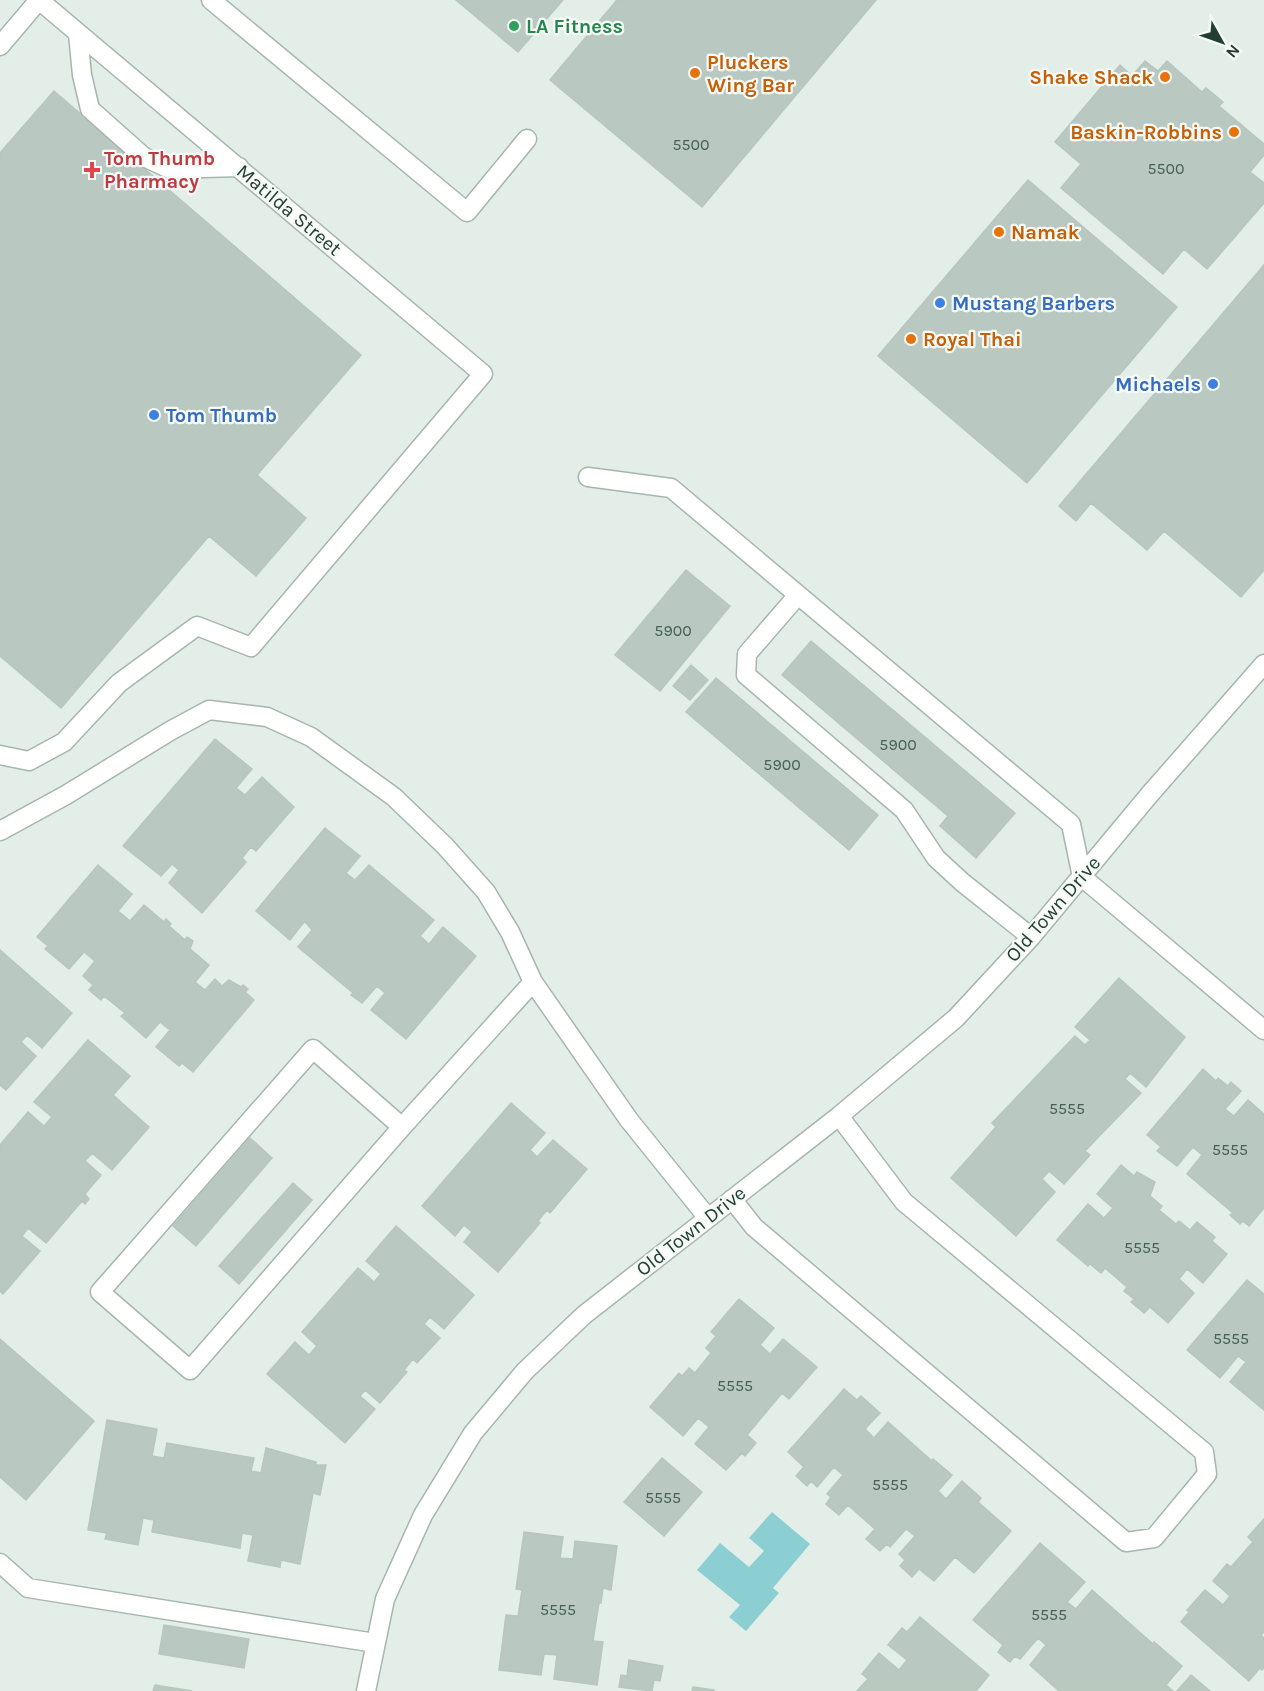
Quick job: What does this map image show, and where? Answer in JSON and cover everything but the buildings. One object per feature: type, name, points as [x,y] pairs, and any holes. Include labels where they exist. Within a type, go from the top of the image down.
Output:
[{"type":"street","name":"Matilda Street","points":[[0,754],[29,761],[64,742],[119,683],[198,626],[251,647],[483,374],[39,0]]},
{"type":"street","points":[[0,46],[39,0]]},
{"type":"street","points":[[211,0],[467,212],[527,139]]},
{"type":"street","points":[[78,34],[82,75],[90,109],[135,150],[144,157],[170,169],[239,167]]},
{"type":"street","points":[[588,477],[671,488],[1071,824],[1082,877],[1264,1030]]},
{"type":"street","points":[[798,595],[747,654],[746,675],[904,810],[936,858],[962,882],[1031,937]]},
{"type":"street","name":"Old Town Drive","points":[[366,1691],[385,1599],[423,1515],[473,1433],[525,1371],[584,1315],[839,1116],[956,1018],[1031,937],[1150,794],[1264,664]]},
{"type":"street","points":[[0,831],[66,795],[170,731],[209,710],[267,717],[311,737],[394,797],[445,846],[486,892],[510,932],[533,982],[629,1120],[708,1218]]},
{"type":"street","points":[[402,1127],[313,1049],[100,1292],[190,1370],[402,1127],[533,982]]},
{"type":"street","points":[[732,1199],[754,1227],[1126,1542],[1154,1538],[1207,1474],[1204,1452],[904,1202],[839,1116]]},
{"type":"street","points":[[0,1563],[28,1588],[375,1643]]},
{"type":"water","points":[[772,1512],[810,1544],[773,1588],[779,1593],[746,1631],[729,1617],[740,1605],[697,1570],[720,1543],[749,1567],[764,1551],[749,1538]]},
{"type":"place","name":"LA Fitness","points":[[514,26]]},
{"type":"place","name":"Pluckers Wing Bar","points":[[695,73]]},
{"type":"place","name":"Shake Shack","points":[[1165,77]]},
{"type":"place","name":"Baskin-Robbins","points":[[1234,132]]},
{"type":"place","name":"Tom Thumb Pharmacy","points":[[92,170]]},
{"type":"place","name":"Namak","points":[[999,232]]},
{"type":"place","name":"Mustang Barbers","points":[[940,303]]},
{"type":"place","name":"Royal Thai","points":[[911,339]]},
{"type":"place","name":"Michaels","points":[[1213,384]]},
{"type":"place","name":"Tom Thumb","points":[[154,415]]}]
